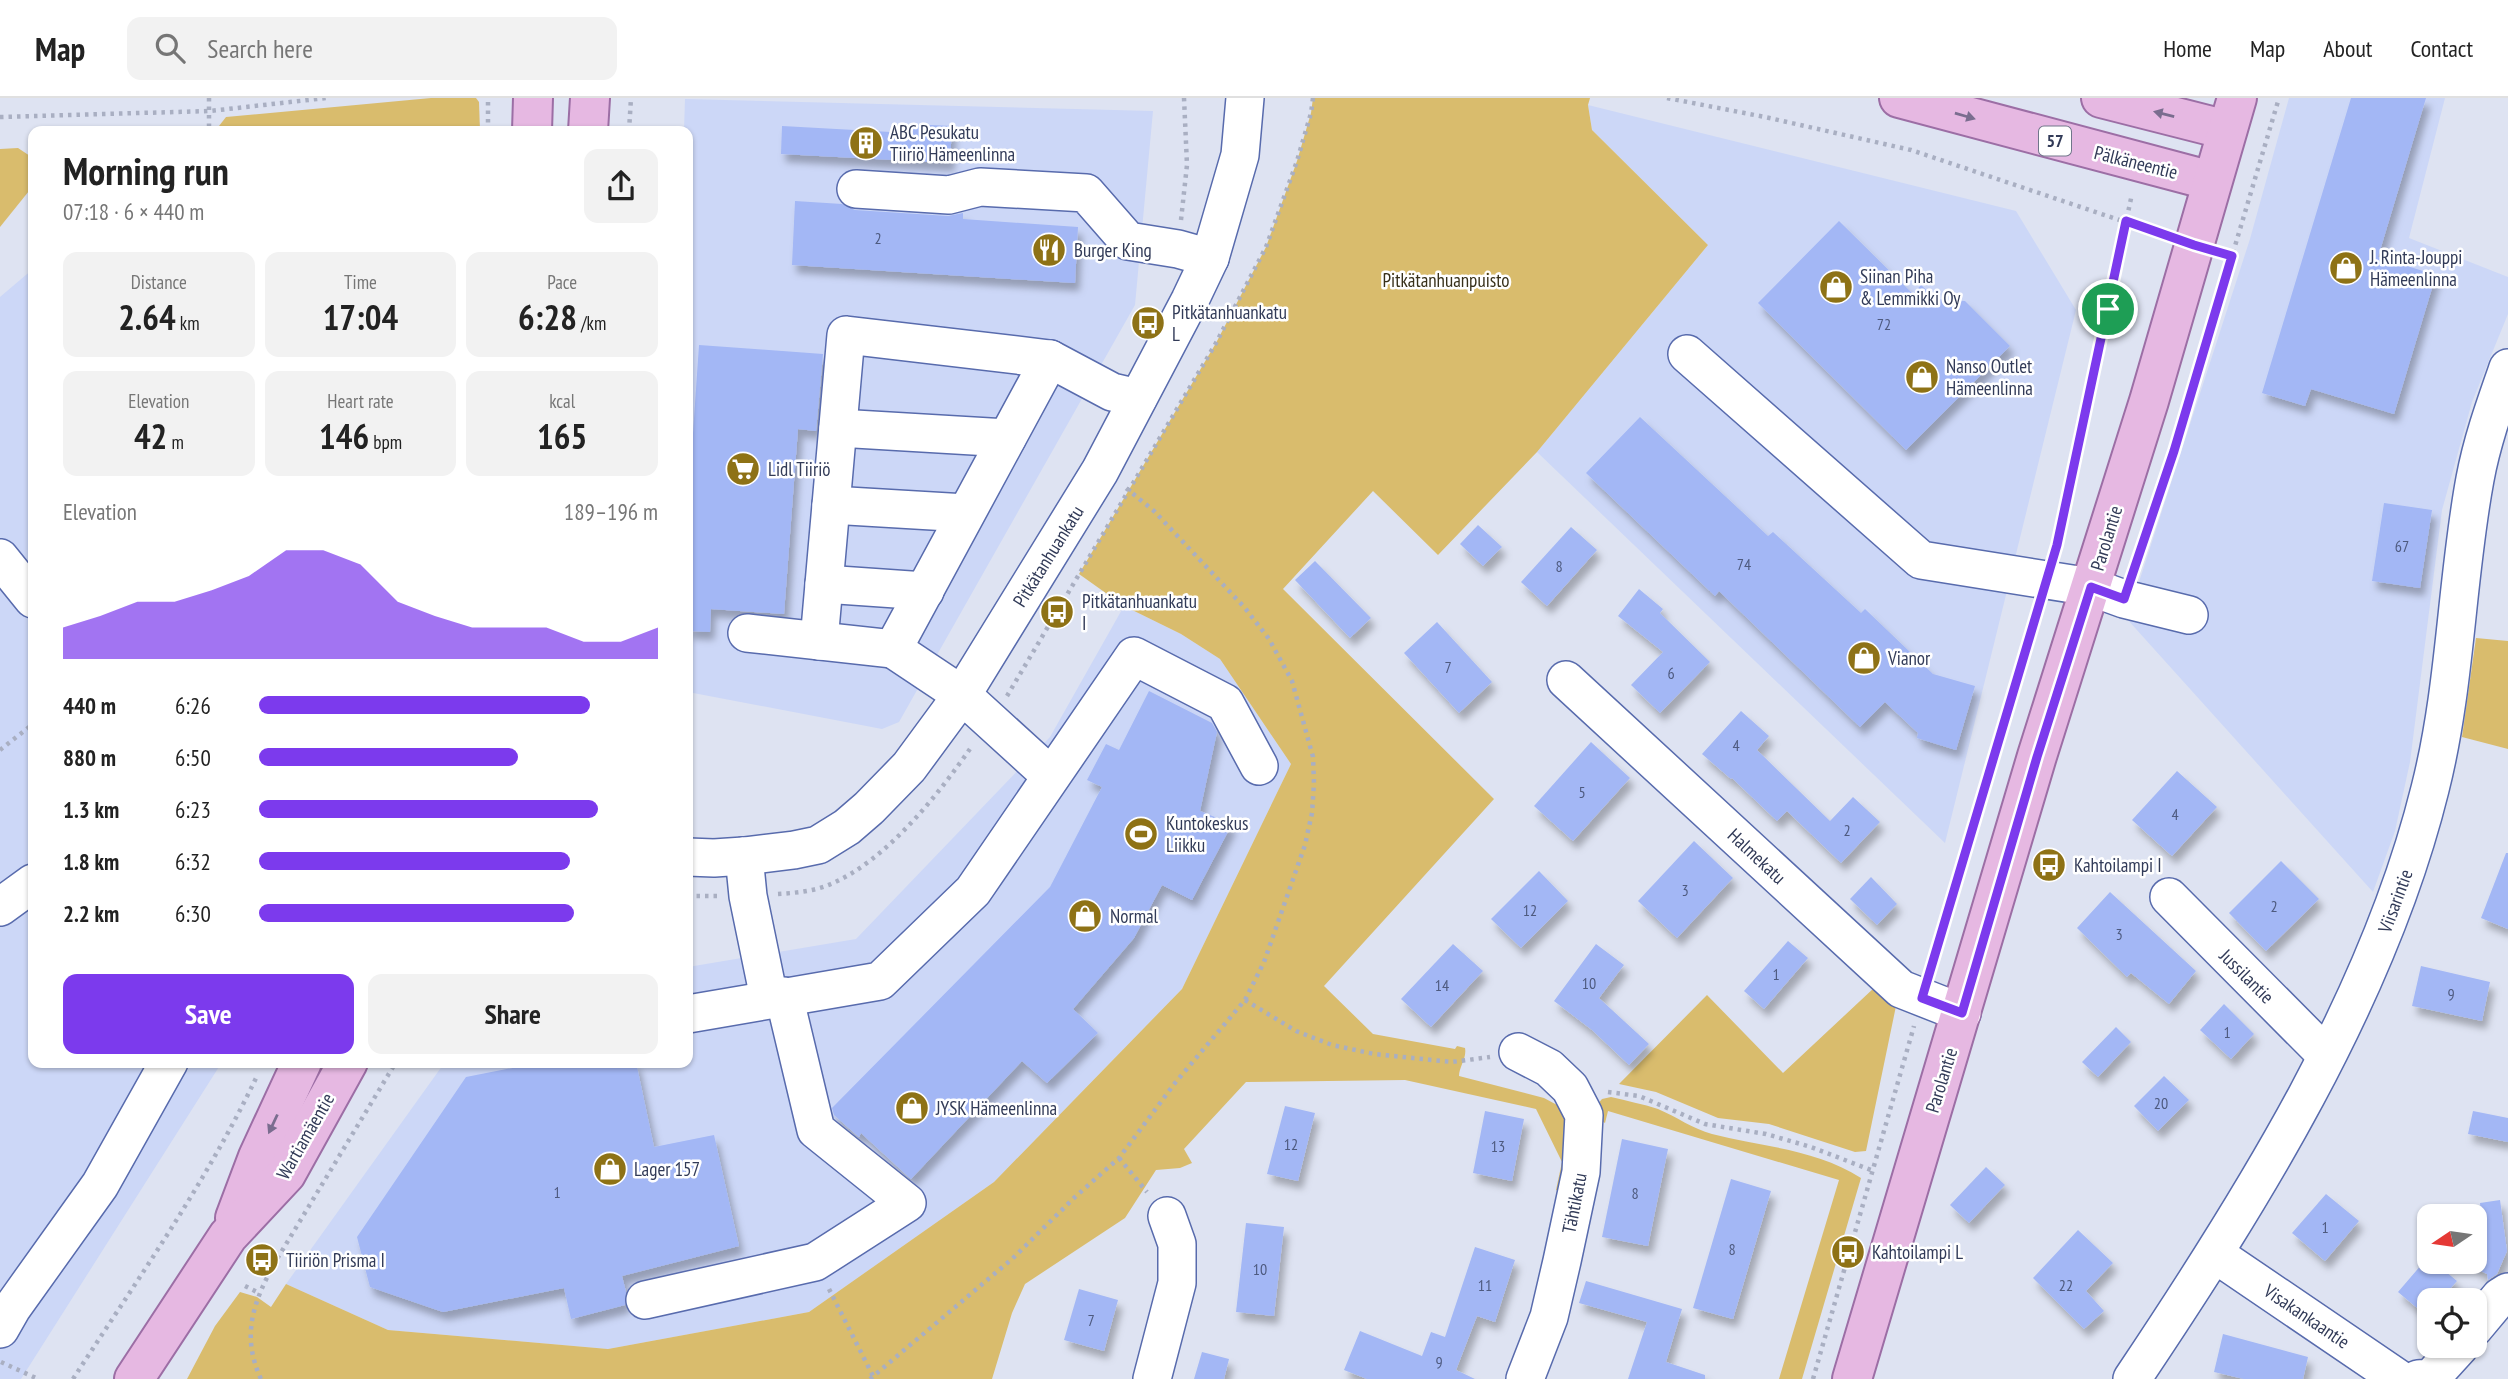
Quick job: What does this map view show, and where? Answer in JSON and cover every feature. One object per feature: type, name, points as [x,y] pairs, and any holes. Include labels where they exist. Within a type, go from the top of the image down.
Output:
[{"type":"main road","points":[[532,126],[533,98]]},
{"type":"main road","points":[[588,126],[590,98]]},
{"type":"main road","name":"Pälkäneentie","points":[[1899,98],[2212,181]]},
{"type":"main road","points":[[2101,98],[2232,114]]},
{"type":"main road","name":"Parolantie","points":[[1852,1379],[2037,757],[2107,593],[2194,245],[2232,114]]},
{"type":"main road","name":"Wartiamäentie","points":[[228,1236],[258,1157],[299,1068]]},
{"type":"main road","name":"Wartiamäentie","points":[[134,1379],[228,1236],[286,1174],[345,1068]]},
{"type":"street","name":"Pitkätanhuankatu","points":[[693,857],[744,856],[818,845],[847,827],[909,767],[962,695],[1100,471],[1191,300],[1194,253],[1240,155],[1245,98]]},
{"type":"street","points":[[856,189],[949,195],[980,187],[1086,193],[1128,241],[1194,253]]},
{"type":"street","points":[[819,641],[846,335],[1049,359],[1112,392],[1138,398]]},
{"type":"street","points":[[1687,354],[1921,560],[2047,579],[2189,615]]},
{"type":"street","points":[[893,649],[1049,359]]},
{"type":"street","name":"Viisarintie","points":[[2132,1379],[2215,1254],[2326,1055],[2387,925],[2430,789],[2441,740],[2475,479],[2487,428],[2508,368]]},
{"type":"street","points":[[838,428],[1007,438]]},
{"type":"street","points":[[831,505],[966,513]]},
{"type":"street","points":[[0,558],[28,593]]},
{"type":"street","points":[[824,584],[925,591]]},
{"type":"street","points":[[747,634],[893,649],[962,695],[1051,776]]},
{"type":"street","points":[[693,1013],[880,981],[973,891],[1134,656],[1225,704],[1259,766]]},
{"type":"street","name":"Halmekatu","points":[[1566,680],[1901,989],[1962,1013]]},
{"type":"street","points":[[645,1300],[816,1262],[907,1203],[816,1130],[748,896],[744,856]]},
{"type":"street","name":"Jussilantie","points":[[2169,897],[2326,1055]]},
{"type":"street","name":"Tähtikatu","points":[[1518,1052],[1549,1068],[1570,1088],[1584,1115],[1581,1172],[1549,1317],[1525,1379]]},
{"type":"street","points":[[0,1329],[12,1308],[100,1185],[166,1068]]},
{"type":"street","points":[[1152,1379],[1177,1283],[1177,1244],[1167,1216]]},
{"type":"street","name":"Visakankaantie","points":[[2215,1254],[2399,1379]]},
{"type":"street","points":[[2487,1312],[2508,1292]]},
{"type":"street","points":[[2418,1379],[2431,1378],[2449,1358]]},
{"type":"path","points":[[209,98],[209,126]]},
{"type":"path","points":[[0,117],[210,111],[326,98]]},
{"type":"path","points":[[488,98],[488,126]]},
{"type":"path","points":[[629,126],[631,98]]},
{"type":"path","points":[[1184,98],[1194,253]]},
{"type":"path","points":[[1667,98],[1911,150],[2232,256]]},
{"type":"path","name":"Parolantie","points":[[2107,593],[2174,451],[2279,98]]},
{"type":"path","points":[[1813,1379],[1871,1170],[2057,545],[2140,163]]},
{"type":"path","points":[[816,1262],[873,1378],[1012,1259],[1119,1158],[1175,1083],[1245,1000],[1264,962],[1305,845],[1312,813],[1313,757],[1292,681],[1269,639],[1227,588],[1154,510],[1129,491]]},
{"type":"path","points":[[0,750],[28,728]]},
{"type":"path","points":[[1245,1000],[1296,1031],[1332,1045],[1374,1054],[1452,1062],[1518,1052]]},
{"type":"path","points":[[261,1379],[253,1362],[250,1325],[259,1293],[392,1068]]},
{"type":"path","points":[[73,1379],[181,1214],[245,1101],[258,1072]]},
{"type":"path","points":[[1570,1088],[1639,1096],[1705,1124],[1766,1134],[1811,1147],[1871,1170]]},
{"type":"path","points":[[1119,1158],[1167,1216]]},
{"type":"path","points":[[287,1222],[296,1227]]},
{"type":"path","points":[[245,1286],[259,1293]]},
{"type":"path","points":[[0,1361],[38,1379]]},
{"type":"shaded area","points":[[2289,98],[2445,98],[2409,238],[2508,277],[2508,314],[2472,402],[2442,510],[2410,762],[2395,831],[2373,892],[2127,619],[2250,239]]},
{"type":"shaded area","points":[[685,99],[1153,111],[1135,305],[899,722],[882,729],[693,693],[693,126],[684,126]]},
{"type":"shaded area","points":[[1588,105],[2016,211],[2076,310],[1945,843],[1537,452],[1708,245],[1592,130]]},
{"type":"shaded area","points":[[28,273],[28,1068],[218,1068],[21,1379],[0,1379],[0,297]]},
{"type":"shaded area","points":[[1124,606],[1181,634],[1220,659],[1291,764],[1182,989],[994,1182],[809,1312],[608,1349],[388,1330],[286,1284],[441,1068],[693,1068],[693,966],[856,939],[1050,737]]},
{"type":"green space","points":[[431,98],[476,98],[479,102],[480,126],[219,126],[226,117]]},
{"type":"green space","name":"Pitkätanhuanpuisto","points":[[1313,98],[1590,98],[1588,105],[1592,130],[1708,245],[1537,452],[1438,555],[1373,491],[1283,589],[1494,799],[1324,986],[1373,1034],[1455,1049],[1457,1046],[1465,1048],[1459,1076],[1544,1098],[1559,1106],[1570,1131],[1563,1193],[1556,1190],[1562,1162],[1536,1109],[1405,1080],[1246,1082],[1184,1149],[1192,1163],[1180,1168],[1156,1170],[1125,1218],[1025,1284],[1012,1313],[992,1379],[187,1379],[215,1326],[240,1292],[257,1297],[271,1307],[286,1284],[388,1330],[608,1349],[809,1312],[994,1182],[1182,989],[1291,764],[1220,659],[1181,634],[1124,606],[1079,574],[1216,343],[1266,247],[1297,161]]},
{"type":"green space","points":[[18,148],[28,155],[28,192],[0,227],[0,149]]},
{"type":"green space","points":[[2476,638],[2508,641],[2508,749],[2462,737]]},
{"type":"green space","points":[[1875,987],[1896,1006],[1866,1151],[1855,1152],[1769,1124],[1718,1118],[1656,1092],[1619,1084],[1707,995],[1783,1073]]},
{"type":"green space","points":[[1611,1097],[1658,1109],[1712,1134],[1808,1155],[1844,1168],[1861,1178],[1802,1379],[1779,1379],[1839,1180],[1608,1111],[1605,1123],[1598,1119],[1597,1105],[1602,1099]]},
{"type":"building","points":[[2351,98],[2426,98],[2378,257],[2436,275],[2394,414],[2311,389],[2305,406],[2262,393]]},
{"type":"building","name":"ABC Pesukatu Tiiriö Hämeenlinna","points":[[910,124],[952,126],[950,163],[781,154],[782,126],[909,133]]},
{"type":"building","points":[[795,201],[842,204],[855,210],[948,216],[963,213],[963,219],[1078,227],[1075,283],[792,265]]},
{"type":"building","points":[[1839,221],[1913,294],[1921,285],[1936,299],[1965,301],[2010,346],[1906,450],[1758,303]]},
{"type":"building","name":"Lidl Tiiriö","points":[[699,345],[823,354],[816,431],[798,429],[784,614],[711,609],[710,632],[693,631],[693,433]]},
{"type":"building","points":[[1640,417],[1768,536],[1773,532],[1861,613],[1865,609],[1933,674],[1975,686],[1956,750],[1917,738],[1918,733],[1885,702],[1860,727],[1719,591],[1715,596],[1586,473]]},
{"type":"building","points":[[2384,503],[2432,510],[2420,588],[2372,581]]},
{"type":"building","points":[[1478,525],[1502,547],[1483,566],[1460,544]]},
{"type":"building","points":[[1571,527],[1597,550],[1547,606],[1521,582]]},
{"type":"building","points":[[1315,561],[1371,618],[1350,638],[1295,580]]},
{"type":"building","points":[[1639,589],[1663,609],[1660,613],[1710,662],[1660,713],[1631,685],[1663,652],[1618,616]]},
{"type":"building","points":[[1437,622],[1492,682],[1459,713],[1404,653]]},
{"type":"building","points":[[1149,691],[1212,723],[1217,732],[1200,811],[1232,824],[1192,900],[1162,885],[1134,938],[1073,1009],[1098,1033],[1047,1083],[1022,1061],[911,1179],[861,1133],[859,1137],[834,1115],[832,1108],[1050,887],[1102,787],[1087,780],[1106,744],[1119,750]]},
{"type":"building","points":[[1741,711],[1769,736],[1757,750],[1830,821],[1853,797],[1880,822],[1841,863],[1787,811],[1777,821],[1702,754]]},
{"type":"building","points":[[1591,742],[1630,778],[1573,841],[1534,806]]},
{"type":"building","points":[[2177,771],[2217,807],[2172,856],[2132,820]]},
{"type":"building","points":[[1694,841],[1733,878],[1677,938],[1638,901]]},
{"type":"building","points":[[2508,853],[2508,929],[2481,918]]},
{"type":"building","points":[[2281,861],[2319,899],[2266,951],[2229,913]]},
{"type":"building","points":[[1539,871],[1568,901],[1521,948],[1491,919]]},
{"type":"building","points":[[1871,877],[1897,904],[1877,925],[1850,899]]},
{"type":"building","points":[[2110,892],[2196,971],[2169,1004],[2131,973],[2127,977],[2077,928]]},
{"type":"building","points":[[1788,941],[1808,958],[1764,1009],[1744,991]]},
{"type":"building","points":[[1453,944],[1483,971],[1431,1027],[1401,999]]},
{"type":"building","points":[[1596,944],[1624,965],[1599,998],[1649,1044],[1629,1065],[1592,1030],[1554,1001]]},
{"type":"building","points":[[2421,966],[2490,982],[2482,1021],[2412,1006]]},
{"type":"building","points":[[2224,1004],[2254,1034],[2231,1059],[2200,1030]]},
{"type":"building","points":[[2116,1027],[2131,1042],[2098,1077],[2082,1062]]},
{"type":"building","points":[[512,1068],[637,1068],[654,1147],[714,1135],[739,1246],[622,1276],[626,1292],[625,1305],[571,1319],[564,1288],[443,1312],[370,1287],[357,1237],[466,1077]]},
{"type":"building","points":[[2164,1076],[2189,1100],[2158,1131],[2134,1106]]},
{"type":"building","points":[[1285,1106],[1315,1113],[1298,1181],[1267,1174]]},
{"type":"building","points":[[1485,1111],[1524,1119],[1512,1181],[1473,1173]]},
{"type":"building","points":[[2473,1111],[2508,1118],[2508,1142],[2468,1134]]},
{"type":"building","points":[[1622,1139],[1668,1149],[1648,1246],[1602,1237]]},
{"type":"building","points":[[1986,1167],[2005,1185],[1969,1223],[1950,1205]]},
{"type":"building","points":[[1731,1179],[1771,1191],[1733,1319],[1693,1308]]},
{"type":"building","points":[[2326,1194],[2359,1221],[2325,1261],[2292,1233]]},
{"type":"building","points":[[2500,1200],[2507,1251],[2497,1274],[2488,1280],[2487,1204],[2480,1203]]},
{"type":"building","points":[[1246,1223],[1284,1227],[1274,1316],[1236,1312]]},
{"type":"building","points":[[2078,1230],[2113,1263],[2086,1291],[2104,1311],[2084,1329],[2033,1278]]},
{"type":"building","points":[[1475,1247],[1515,1260],[1495,1322],[1477,1316],[1456,1370],[1475,1379],[1367,1379],[1344,1370],[1360,1331],[1422,1356],[1431,1332],[1445,1337]]},
{"type":"building","points":[[2417,1270],[2417,1274],[2449,1274],[2457,1281],[2451,1288],[2417,1288],[2417,1308],[2398,1292]]},
{"type":"building","points":[[1586,1281],[1682,1309],[1666,1362],[1705,1375],[1705,1379],[1628,1379],[1647,1322],[1579,1303]]},
{"type":"building","points":[[1079,1289],[1118,1300],[1104,1351],[1064,1340]]},
{"type":"building","points":[[2223,1334],[2308,1357],[2303,1379],[2244,1379],[2214,1372]]},
{"type":"building","points":[[1202,1352],[1229,1359],[1224,1379],[1194,1379]]},
{"type":"place","name":"ABC Pesukatu Tiiriö Hämeenlinna","points":[[866,143]]},
{"type":"place","name":"Burger King","points":[[1049,250]]},
{"type":"place","name":"J. Rinta-Jouppi Hämeenlinna","points":[[2346,268]]},
{"type":"place","name":"Siinan Piha & Lemmikki Oy","points":[[1836,287]]},
{"type":"place","name":"Pitkätanhuankatu L","points":[[1148,323]]},
{"type":"place","name":"Nanso Outlet Hämeenlinna","points":[[1922,377]]},
{"type":"place","name":"Lidl Tiiriö","points":[[743,469]]},
{"type":"place","name":"Pitkätanhuankatu I","points":[[1057,612]]},
{"type":"place","name":"Vianor","points":[[1864,658]]},
{"type":"place","name":"Kuntokeskus Liikku","points":[[1141,834]]},
{"type":"place","name":"Kahtoilampi I","points":[[2049,865]]},
{"type":"place","name":"Normal","points":[[1085,916]]},
{"type":"place","name":"JYSK Hämeenlinna","points":[[912,1108]]},
{"type":"place","name":"Lager 157","points":[[610,1169]]},
{"type":"place","name":"Kahtoilampi L","points":[[1848,1252]]},
{"type":"place","name":"Tiiriön Prisma I","points":[[262,1260]]},
{"type":"route","points":[[2126,221],[2232,256],[2174,451],[2124,599],[2091,587],[2037,757],[1962,1013],[1922,998],[2057,545],[2108,309],[2126,221]]}]
